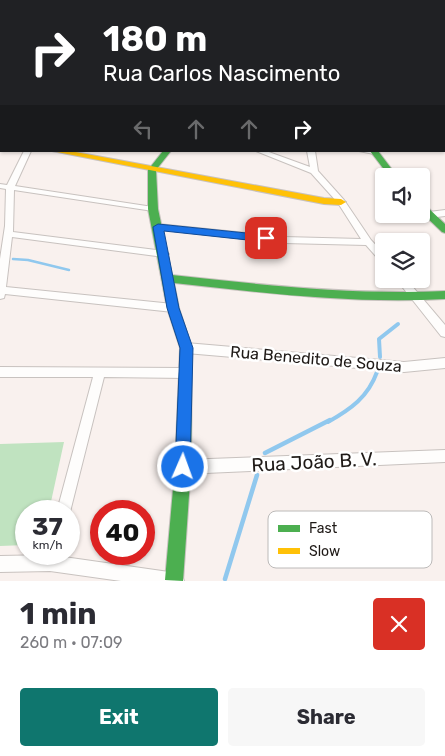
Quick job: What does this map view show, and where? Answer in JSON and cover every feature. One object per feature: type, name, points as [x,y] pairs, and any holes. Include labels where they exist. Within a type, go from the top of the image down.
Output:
[{"type":"street","points":[[28,152],[10,187],[0,292],[173,308]]},
{"type":"street","points":[[61,152],[324,201],[341,202]]},
{"type":"street","points":[[80,563],[175,581],[183,467],[186,348],[173,308],[164,254],[152,209],[152,170],[166,152]]},
{"type":"street","points":[[262,152],[314,171],[341,202],[375,250]]},
{"type":"street","points":[[312,152],[314,171]]},
{"type":"street","points":[[370,152],[385,168]]},
{"type":"street","points":[[0,186],[152,209]]},
{"type":"street","points":[[430,211],[445,213]]},
{"type":"street","points":[[430,215],[445,230]]},
{"type":"street","points":[[158,227],[284,240],[368,242]]},
{"type":"street","points":[[6,228],[164,254]]},
{"type":"street","points":[[169,279],[304,293],[418,298],[445,295]]},
{"type":"street","points":[[409,288],[445,333]]},
{"type":"street","name":"Rua Benedito de Souza","points":[[186,348],[404,367],[445,363]]},
{"type":"street","points":[[0,372],[186,373]]},
{"type":"street","points":[[67,500],[100,372]]},
{"type":"street","name":"Rua João B. V.","points":[[183,467],[445,456]]},
{"type":"street","points":[[0,564],[15,562]]},
{"type":"green space","points":[[64,442],[51,500],[15,500],[15,545],[0,546],[0,444]]},
{"type":"waterway","points":[[13,259],[28,260],[69,270]]},
{"type":"waterway","points":[[380,357],[379,339],[398,324]]},
{"type":"waterway","points":[[328,422],[358,402],[369,389],[377,372]]},
{"type":"waterway","points":[[265,453],[330,420]]},
{"type":"waterway","points":[[225,579],[257,475]]},
{"type":"traffic: fast","points":[[166,152],[152,170],[153,209],[173,308],[186,348],[183,467],[174,580]]},
{"type":"traffic: fast","points":[[375,152],[387,168]]},
{"type":"traffic: fast","points":[[430,215],[445,230]]},
{"type":"traffic: fast","points":[[169,279],[341,295],[376,297],[445,295]]},
{"type":"traffic: slow","points":[[61,152],[324,201],[341,202]]},
{"type":"route","points":[[183,467],[186,348],[173,308],[158,227],[266,238]]}]
